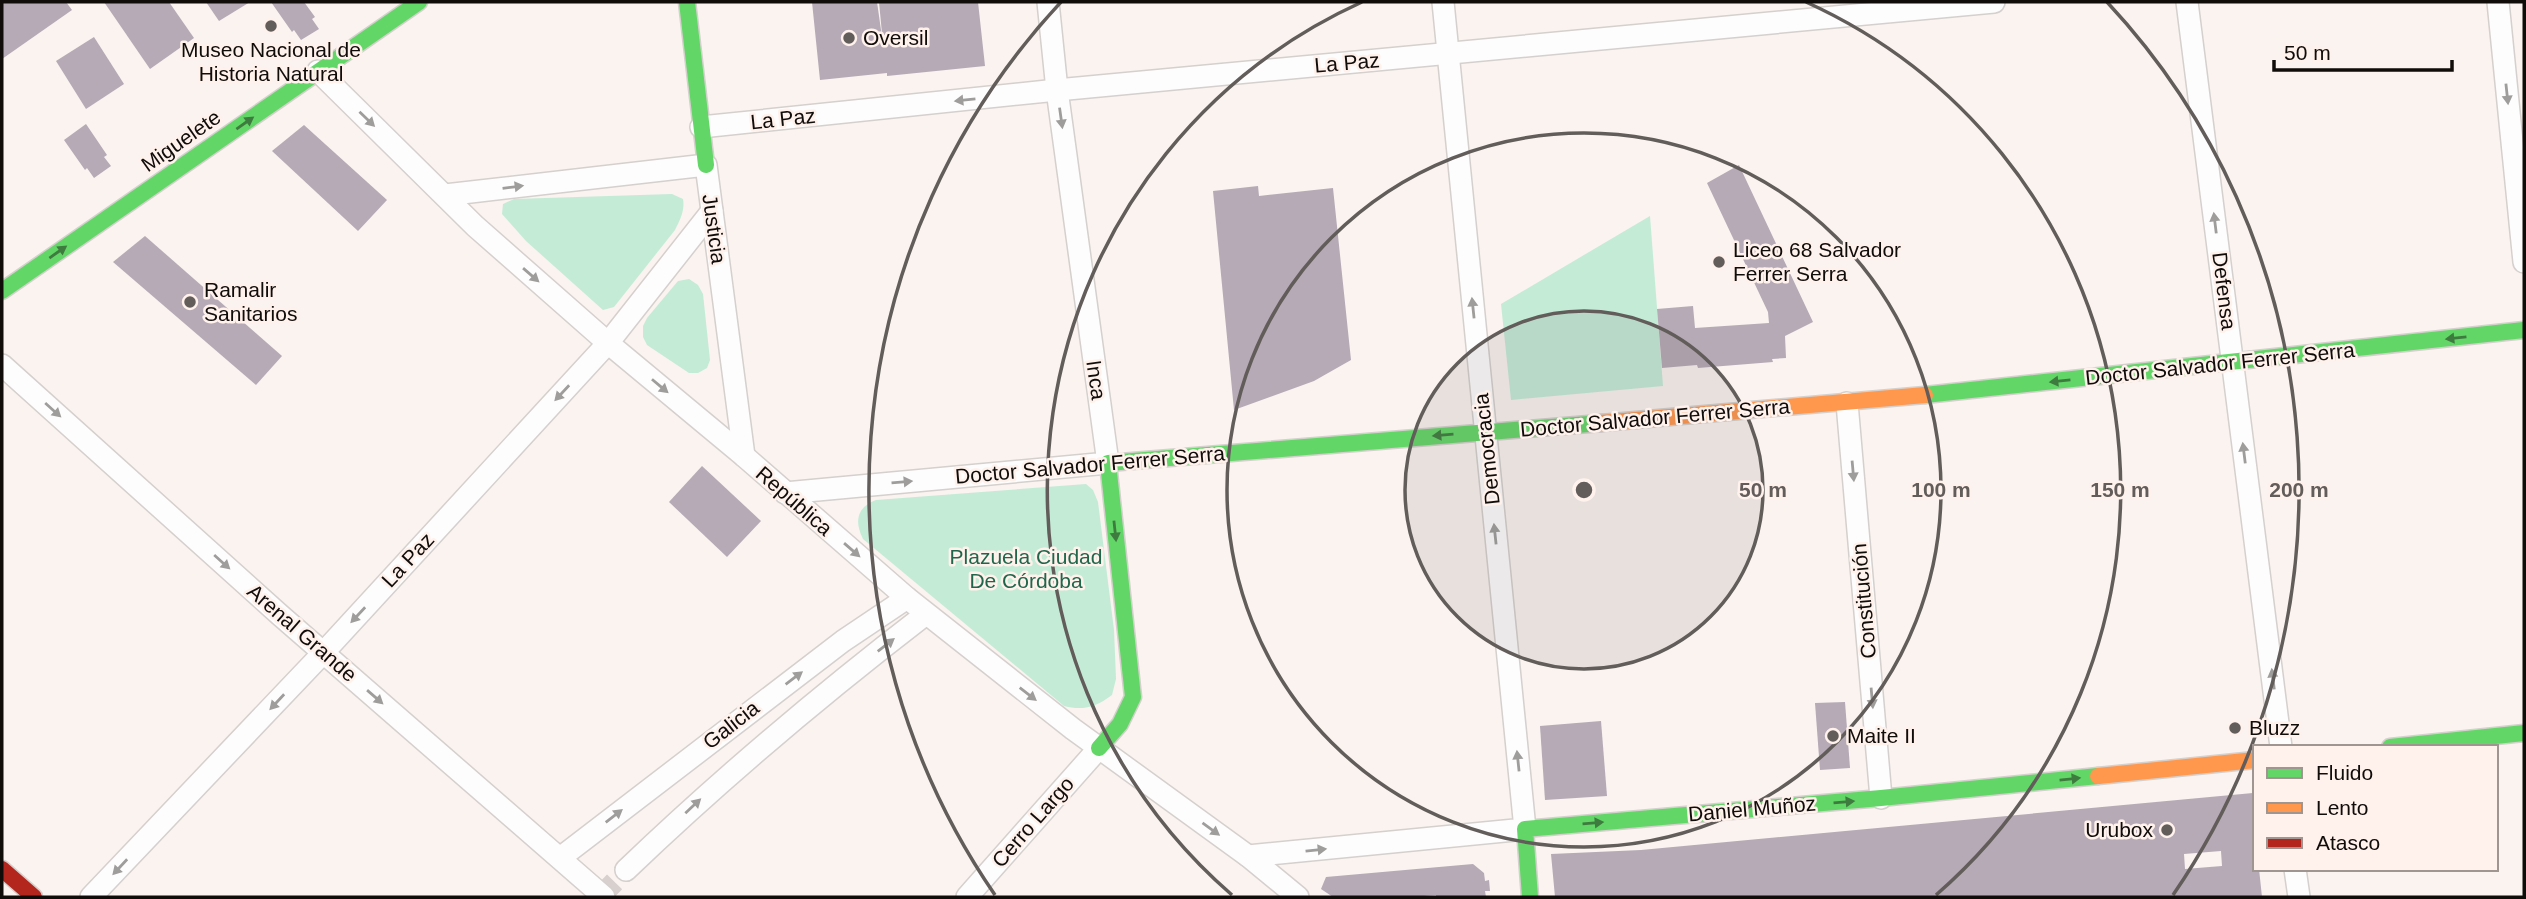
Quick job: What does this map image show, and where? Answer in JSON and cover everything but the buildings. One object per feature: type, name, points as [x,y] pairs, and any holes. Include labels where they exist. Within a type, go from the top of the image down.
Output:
[{"type":"street","name":"Miguelete","points":[[2,291],[419,2]]},
{"type":"street","name":"Justicia","points":[[687,2],[744,456]]},
{"type":"street","name":"Inca","points":[[1048,2],[1057,90],[1108,463],[1133,697],[1120,724],[1098,748]]},
{"type":"street","name":"Democracia","points":[[1443,2],[1530,897]]},
{"type":"street","name":"La Paz","points":[[701,127],[1057,90],[1448,54],[1815,10],[1994,2]]},
{"type":"street","name":"Defensa","points":[[2187,2],[2281,745]]},
{"type":"street","points":[[2498,2],[2524,262]]},
{"type":"street","name":"República","points":[[318,71],[475,226],[907,598],[1098,748],[1248,856],[1298,897]]},
{"type":"street","points":[[445,195],[706,165]]},
{"type":"street","name":"La Paz","points":[[91,897],[324,652],[608,342],[712,211]]},
{"type":"street","name":"Doctor Salvador Ferrer Serra","points":[[785,493],[1108,463],[1847,403],[2524,330]]},
{"type":"street","name":"Arenal Grande","points":[[2,365],[604,897]]},
{"type":"street","name":"Constitución","points":[[1847,403],[1881,799]]},
{"type":"street","name":"Galicia","points":[[560,858],[821,657],[907,598]]},
{"type":"street","name":"Galicia","points":[[625,870],[699,800],[865,661],[926,614]]},
{"type":"street","points":[[2409,745],[2524,733]]},
{"type":"street","name":"Cerro Largo","points":[[967,897],[1098,748]]},
{"type":"street","name":"Daniel Muñoz","points":[[1248,856],[1881,799],[2253,761]]},
{"type":"street","points":[[2,869],[34,897]]},
{"type":"street","points":[[2295,871],[2299,897]]},
{"type":"green space","points":[[672,194],[683,199],[682,215],[675,230],[614,307],[603,310],[526,241],[502,214],[503,204],[514,199]]},
{"type":"green space","points":[[1650,216],[1663,386],[1511,400],[1501,304]]},
{"type":"green space","points":[[689,279],[698,285],[703,294],[710,360],[707,368],[698,373],[689,373],[647,345],[643,337],[643,326],[647,318],[678,281]]},
{"type":"green space","name":"Plazuela Ciudad De Córdoba","points":[[1086,484],[1093,490],[1098,502],[1114,630],[1116,679],[1112,695],[1089,707],[1064,706],[863,539],[858,521],[861,511],[876,500]]},
{"type":"tunnel","points":[[600,897],[626,870]]},
{"type":"traffic: fast","points":[[2,291],[419,2]]},
{"type":"traffic: fast","points":[[687,2],[706,165]]},
{"type":"traffic: fast","points":[[1925,395],[2524,330]]},
{"type":"traffic: fast","points":[[1099,748],[1120,724],[1133,697],[1108,463],[1601,423]]},
{"type":"traffic: fast","points":[[2409,745],[2524,733]]},
{"type":"traffic: fast","points":[[1530,897],[1525,829],[2098,776]]},
{"type":"traffic: slow","points":[[1601,423],[1925,395]]},
{"type":"traffic: slow","points":[[2098,776],[2253,760]]},
{"type":"traffic: jam","points":[[2,869],[34,897]]},
{"type":"place","name":"Museo Nacional de Historia Natural","points":[[271,26]]},
{"type":"place","name":"Oversil","points":[[849,38]]},
{"type":"place","name":"Liceo 68 Salvador Ferrer Serra","points":[[1719,262]]},
{"type":"place","name":"Ramalir Sanitarios","points":[[190,302]]},
{"type":"place","name":"Bluzz","points":[[2235,728]]},
{"type":"place","name":"Maite II","points":[[1833,736]]},
{"type":"place","name":"Urubox","points":[[2167,830]]}]
